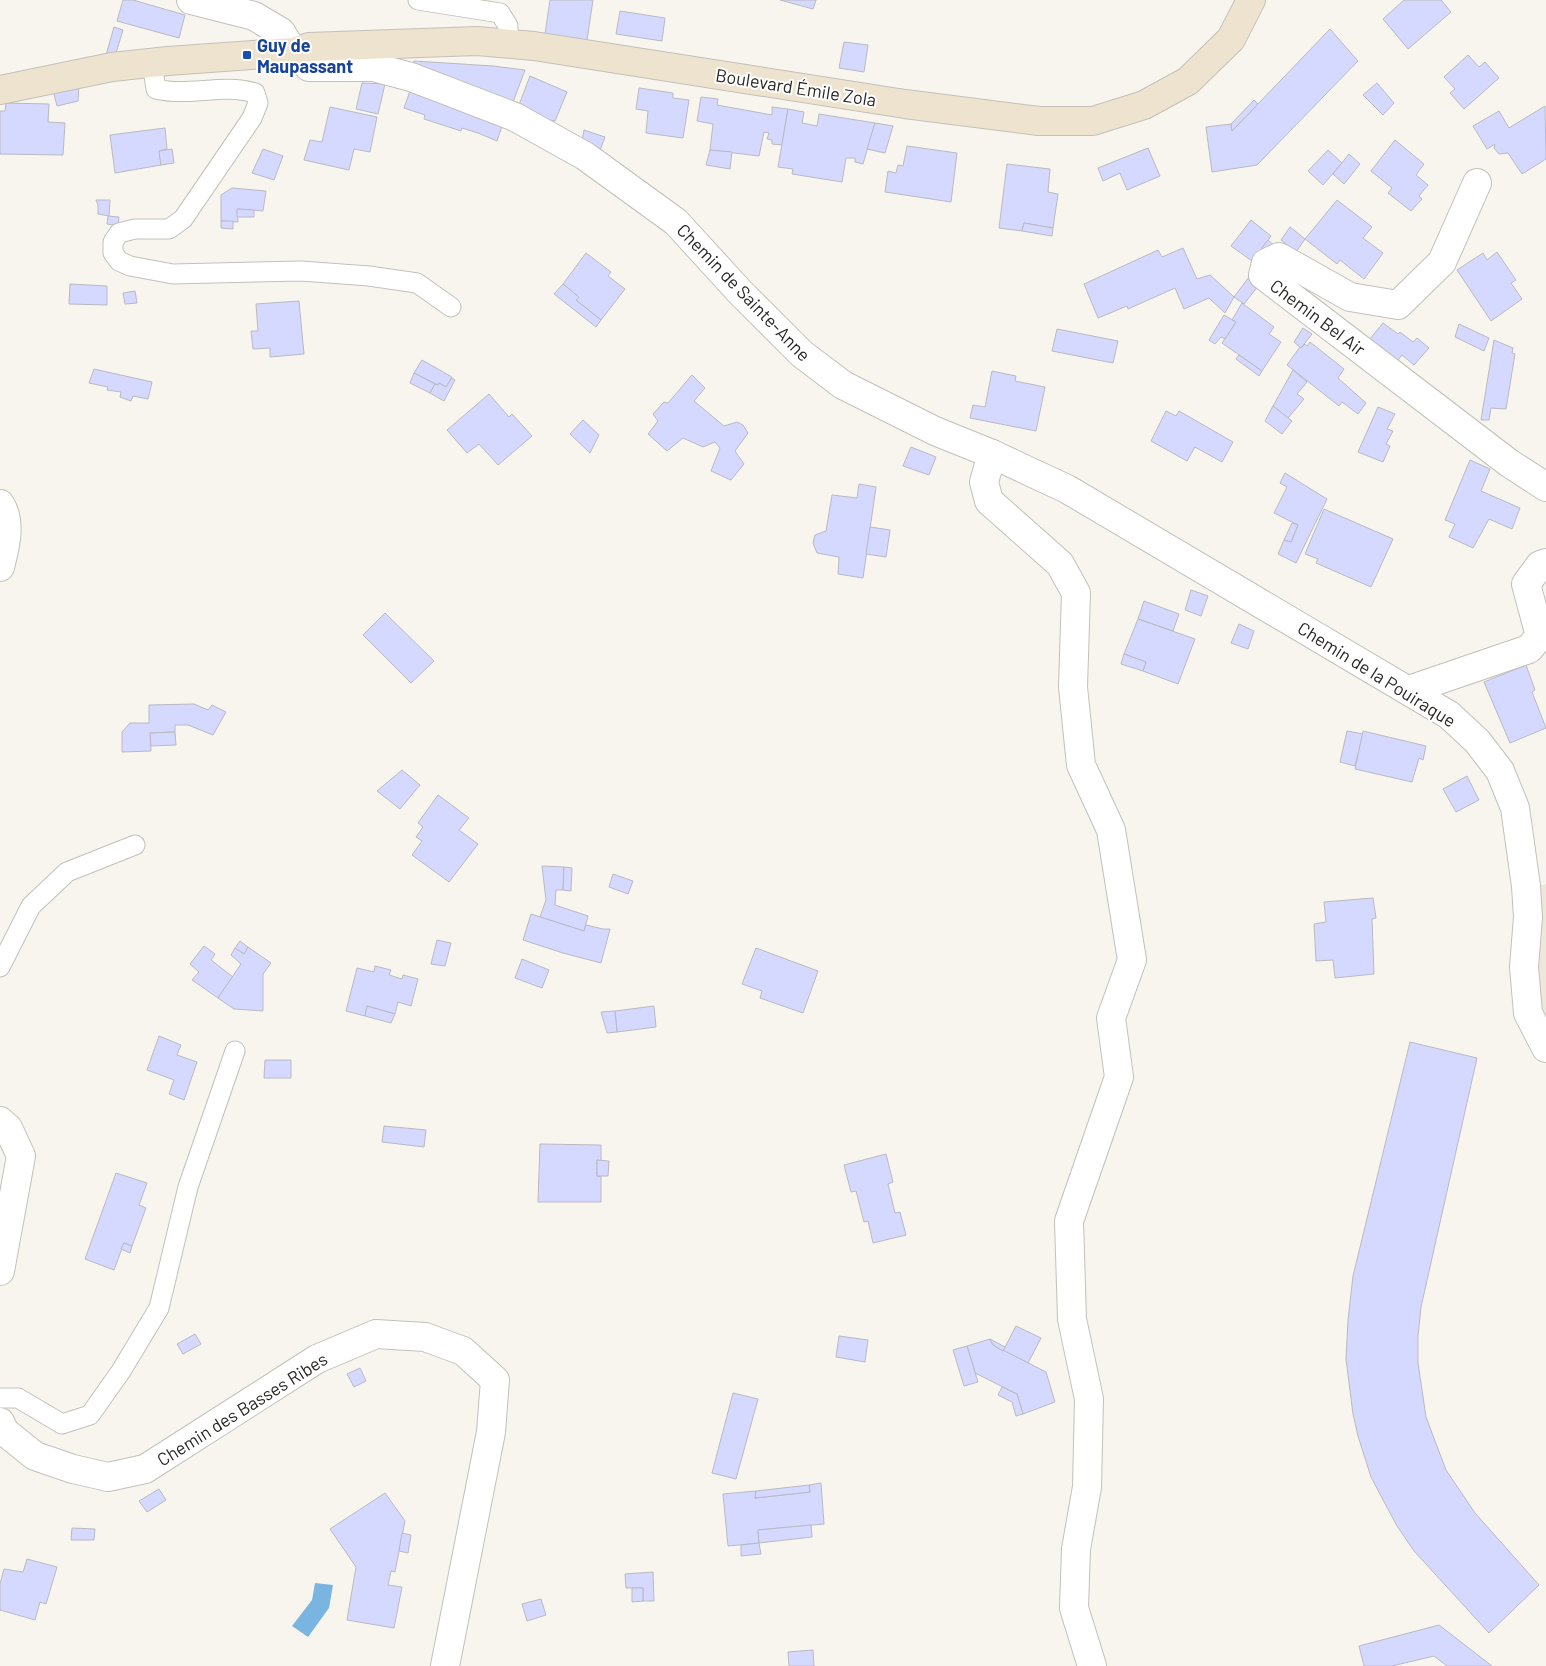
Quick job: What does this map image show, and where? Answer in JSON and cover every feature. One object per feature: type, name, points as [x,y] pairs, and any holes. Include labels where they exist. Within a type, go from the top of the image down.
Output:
[{"type":"main road","name":"Boulevard Émile Zola","points":[[0,90],[112,67],[294,52],[309,47],[477,41],[1039,121],[1093,121],[1144,105],[1188,81],[1230,39],[1251,0]]},
{"type":"street","name":"Chemin de Sainte-Anne","points":[[191,0],[254,16],[281,32],[294,52],[308,67],[373,67],[411,77],[515,117],[585,156],[676,222],[740,292],[802,354],[843,385],[935,431],[992,454]]},
{"type":"street","name":"Chemin Bel Air","points":[[1477,183],[1442,262],[1398,305],[1350,297],[1280,257],[1266,263],[1263,275],[1509,463],[1546,487]]},
{"type":"street","name":"Chemin de la Pouiraque","points":[[992,454],[1067,489],[1409,690],[1449,715],[1477,741],[1500,771],[1515,808],[1526,886],[1528,917],[1524,967],[1528,1013],[1546,1048]]},
{"type":"street","points":[[992,454],[984,482],[989,501],[1060,564],[1076,593],[1073,687],[1081,766],[1111,830],[1132,960],[1111,1018],[1119,1077],[1068,1221],[1072,1319],[1089,1399],[1087,1487],[1076,1549],[1074,1608],[1092,1666]]},
{"type":"street","points":[[0,504],[3,509],[7,536],[0,567]]},
{"type":"street","points":[[1409,690],[1529,649],[1540,636],[1526,584],[1540,565],[1546,563]]},
{"type":"street","points":[[0,1121],[8,1128],[20,1156],[0,1270]]},
{"type":"street","name":"Chemin des Basses Ribes","points":[[0,1422],[5,1432],[34,1456],[73,1469],[108,1477],[145,1469],[317,1358],[376,1334],[425,1337],[463,1351],[495,1380],[491,1432],[445,1666]]},
{"type":"lane","points":[[418,0],[500,13],[508,26],[508,44]]},
{"type":"lane","points":[[152,63],[156,89],[170,92],[241,88],[255,93],[258,104],[252,118],[183,219],[169,229],[135,229],[119,233],[113,242],[113,253],[119,261],[130,266],[173,274],[301,271],[369,276],[417,283],[451,307]]},
{"type":"lane","points":[[0,968],[31,906],[67,872],[135,845]]},
{"type":"lane","points":[[0,1398],[18,1398],[62,1424],[90,1415],[121,1371],[159,1308],[188,1187],[235,1051]]},
{"type":"shaded area","points":[[1546,884],[1546,1020],[1541,1012],[1531,888]]},
{"type":"water","points":[[315,1583],[333,1585],[329,1608],[308,1637],[292,1626],[312,1600]]},
{"type":"building","points":[[123,0],[133,0],[185,15],[179,38],[117,21]]},
{"type":"building","points":[[550,0],[593,0],[587,40],[545,34]]},
{"type":"building","points":[[780,0],[816,0],[813,9]]},
{"type":"building","points":[[1404,0],[1441,0],[1451,12],[1408,49],[1383,19]]},
{"type":"building","points":[[620,11],[665,18],[662,41],[616,34]]},
{"type":"building","points":[[114,27],[123,30],[116,53],[106,55]]},
{"type":"building","points":[[1330,29],[1358,61],[1257,165],[1212,172],[1206,127],[1231,124],[1232,131]]},
{"type":"building","points":[[844,42],[868,45],[864,72],[839,68]]},
{"type":"building","points":[[1468,55],[1479,67],[1485,62],[1499,78],[1464,109],[1450,93],[1455,89],[1444,77]]},
{"type":"building","points":[[414,61],[525,70],[513,102],[412,66]]},
{"type":"building","points":[[530,76],[567,92],[555,121],[541,118],[519,105]]},
{"type":"building","points":[[362,83],[385,84],[378,114],[356,109]]},
{"type":"building","points":[[1377,83],[1394,103],[1383,115],[1363,95]]},
{"type":"building","points":[[79,85],[78,101],[57,106],[53,90]]},
{"type":"building","points":[[639,88],[673,93],[673,98],[689,100],[683,138],[646,133],[648,111],[636,109]]},
{"type":"building","points":[[410,91],[503,123],[497,141],[462,128],[461,131],[424,119],[425,115],[404,108]]},
{"type":"building","points":[[701,97],[718,99],[717,105],[772,115],[772,107],[788,109],[782,145],[772,144],[772,140],[767,139],[769,133],[764,132],[759,156],[710,150],[713,124],[697,121]]},
{"type":"building","points":[[1254,100],[1258,104],[1232,131],[1231,124]]},
{"type":"building","points":[[6,103],[49,104],[48,122],[65,123],[63,155],[0,154],[0,111],[5,111]]},
{"type":"building","points":[[1545,106],[1546,159],[1522,174],[1508,153],[1499,154],[1494,148],[1495,144],[1487,149],[1473,126],[1499,111],[1509,128]]},
{"type":"building","points":[[330,107],[377,117],[370,152],[354,149],[349,170],[304,160],[310,140],[322,142]]},
{"type":"building","points":[[788,109],[804,112],[802,123],[817,126],[819,114],[875,123],[863,164],[855,162],[855,158],[846,158],[842,182],[792,174],[793,169],[778,167]]},
{"type":"building","points":[[875,123],[893,126],[885,153],[867,149]]},
{"type":"building","points":[[165,128],[167,149],[159,151],[161,165],[115,173],[110,135]]},
{"type":"building","points":[[584,130],[605,137],[599,153],[582,141]]},
{"type":"building","points":[[1395,140],[1424,164],[1416,175],[1428,185],[1419,196],[1422,199],[1411,211],[1388,193],[1392,188],[1371,171]]},
{"type":"building","points":[[907,146],[957,153],[951,202],[885,192],[888,171],[896,173],[898,165],[903,166]]},
{"type":"building","points":[[1148,148],[1160,176],[1127,190],[1120,173],[1103,181],[1098,168]]},
{"type":"building","points":[[172,149],[174,163],[161,165],[159,151]]},
{"type":"building","points":[[263,149],[283,156],[274,180],[252,173]]},
{"type":"building","points":[[710,150],[732,152],[730,169],[706,165]]},
{"type":"building","points":[[1328,150],[1342,163],[1323,185],[1308,171]]},
{"type":"building","points":[[1349,154],[1360,164],[1344,184],[1333,174]]},
{"type":"building","points":[[1007,164],[1050,169],[1048,192],[1058,194],[1053,228],[1024,223],[1022,231],[999,228]]},
{"type":"building","points":[[232,188],[266,191],[263,211],[237,209],[238,222],[221,221],[221,195]]},
{"type":"building","points":[[96,200],[110,200],[109,216],[98,214]]},
{"type":"building","points":[[1337,200],[1372,227],[1363,238],[1383,253],[1364,279],[1340,260],[1337,264],[1305,239]]},
{"type":"building","points":[[237,209],[254,210],[254,217],[237,217]]},
{"type":"building","points":[[108,216],[119,217],[118,226],[107,224]]},
{"type":"building","points":[[1251,220],[1271,236],[1252,261],[1231,246]]},
{"type":"building","points":[[221,221],[233,221],[233,229],[221,228]]},
{"type":"building","points":[[1024,223],[1053,228],[1052,236],[1022,231]]},
{"type":"building","points":[[1290,227],[1305,239],[1296,252],[1281,240]]},
{"type":"building","points":[[1268,240],[1275,246],[1259,267],[1252,261]]},
{"type":"building","points":[[1183,248],[1197,279],[1210,275],[1234,297],[1225,313],[1209,298],[1184,309],[1175,288],[1128,309],[1127,306],[1098,318],[1084,284],[1158,250],[1162,257]]},
{"type":"building","points":[[1497,252],[1516,280],[1511,283],[1522,299],[1491,321],[1457,270],[1483,253],[1487,260]]},
{"type":"building","points":[[586,253],[611,272],[608,276],[625,289],[601,320],[576,300],[579,297],[563,284]]},
{"type":"building","points":[[1252,273],[1258,286],[1244,304],[1234,297]]},
{"type":"building","points":[[70,284],[107,286],[107,305],[69,304]]},
{"type":"building","points":[[563,284],[579,297],[576,300],[601,320],[596,327],[554,294]]},
{"type":"building","points":[[135,291],[137,303],[125,304],[123,293]]},
{"type":"building","points":[[299,301],[304,354],[270,357],[270,348],[253,349],[251,331],[258,331],[256,304]]},
{"type":"building","points":[[1242,303],[1274,327],[1269,334],[1281,342],[1262,371],[1222,343],[1236,322],[1232,320]]},
{"type":"building","points":[[1224,315],[1236,322],[1225,339],[1221,337],[1215,344],[1209,340]]},
{"type":"building","points":[[1383,323],[1413,342],[1417,338],[1429,348],[1414,365],[1402,355],[1392,368],[1364,346]]},
{"type":"building","points":[[1459,324],[1489,338],[1484,351],[1455,337]]},
{"type":"building","points":[[1303,328],[1312,334],[1301,348],[1294,342]]},
{"type":"building","points":[[1057,329],[1118,341],[1113,363],[1052,351]]},
{"type":"building","points":[[1494,340],[1513,348],[1512,353],[1515,354],[1506,409],[1491,408],[1489,420],[1481,420]]},
{"type":"building","points":[[1310,342],[1344,369],[1338,378],[1366,403],[1358,414],[1342,402],[1339,406],[1287,365],[1300,347],[1305,344],[1307,346]]},
{"type":"building","points":[[1239,355],[1262,371],[1259,376],[1236,359]]},
{"type":"building","points":[[422,360],[452,377],[446,387],[414,373]]},
{"type":"building","points":[[94,369],[152,382],[148,399],[133,396],[131,401],[120,397],[121,392],[107,390],[108,387],[89,383]]},
{"type":"building","points":[[1293,370],[1307,382],[1297,394],[1304,399],[1288,418],[1273,406]]},
{"type":"building","points":[[992,371],[1016,376],[1015,381],[1045,387],[1036,431],[970,418],[973,405],[985,407]]},
{"type":"building","points":[[414,373],[435,384],[430,393],[410,383]]},
{"type":"building","points":[[692,375],[705,388],[694,401],[724,426],[737,422],[743,425],[748,433],[735,451],[744,464],[731,480],[711,471],[720,448],[715,442],[703,447],[683,438],[667,451],[648,434],[658,421],[653,414],[664,402],[668,403]]},
{"type":"building","points":[[452,378],[455,380],[444,401],[430,393],[435,384],[438,385],[439,383],[446,387]]},
{"type":"building","points":[[489,394],[509,417],[512,414],[532,436],[498,465],[479,444],[467,453],[447,430]]},
{"type":"building","points":[[1273,406],[1292,421],[1282,434],[1265,421]]},
{"type":"building","points":[[1378,407],[1395,414],[1387,429],[1393,431],[1386,444],[1390,446],[1383,462],[1358,452]]},
{"type":"building","points":[[1166,411],[1176,416],[1179,411],[1233,442],[1222,462],[1195,447],[1187,461],[1151,441]]},
{"type":"building","points":[[583,420],[599,435],[590,453],[570,434]]},
{"type":"building","points":[[911,447],[936,457],[929,475],[903,466]]},
{"type":"building","points":[[1470,460],[1490,469],[1481,491],[1520,508],[1512,529],[1489,519],[1473,548],[1449,537],[1455,524],[1445,520]]},
{"type":"building","points":[[1285,473],[1327,499],[1296,563],[1278,554],[1284,540],[1291,542],[1298,525],[1274,513],[1287,487],[1280,483]]},
{"type":"building","points":[[859,484],[876,487],[863,578],[838,574],[839,557],[817,553],[813,543],[815,535],[826,531],[832,495],[857,498]]},
{"type":"building","points":[[1324,509],[1393,539],[1371,587],[1316,563],[1318,559],[1305,554]]},
{"type":"building","points":[[1292,523],[1298,525],[1291,542],[1284,540]]},
{"type":"building","points":[[870,527],[890,530],[886,557],[866,554]]},
{"type":"building","points":[[1191,590],[1208,596],[1201,616],[1185,610]]},
{"type":"building","points":[[1144,601],[1179,614],[1173,631],[1138,619]]},
{"type":"building","points":[[385,613],[434,661],[411,683],[363,635]]},
{"type":"building","points":[[1138,619],[1195,639],[1178,684],[1143,671],[1146,662],[1124,654]]},
{"type":"building","points":[[1239,624],[1254,631],[1248,649],[1231,643]]},
{"type":"building","points":[[1124,654],[1146,662],[1143,671],[1121,664]]},
{"type":"building","points":[[1526,665],[1535,690],[1532,692],[1546,728],[1510,743],[1484,682]]},
{"type":"building","points":[[194,704],[208,710],[212,705],[226,712],[213,735],[188,725],[175,725],[175,732],[150,733],[151,751],[122,752],[122,732],[130,723],[149,723],[149,705]]},
{"type":"building","points":[[1347,731],[1363,734],[1355,766],[1340,762]]},
{"type":"building","points":[[1363,731],[1426,746],[1423,760],[1419,758],[1412,782],[1355,769]]},
{"type":"building","points":[[175,732],[176,745],[151,746],[150,733]]},
{"type":"building","points":[[402,770],[420,785],[400,809],[377,791]]},
{"type":"building","points":[[1467,776],[1479,800],[1456,812],[1443,789]]},
{"type":"building","points":[[438,795],[469,818],[459,830],[478,844],[449,882],[412,855],[422,841],[416,837],[423,827],[418,823]]},
{"type":"building","points":[[542,866],[564,867],[563,890],[556,890],[555,905],[588,916],[584,931],[540,917],[546,900]]},
{"type":"building","points":[[564,867],[572,868],[571,891],[563,890]]},
{"type":"building","points":[[613,874],[633,881],[628,894],[609,887]]},
{"type":"building","points":[[1373,898],[1376,918],[1372,919],[1374,974],[1335,978],[1333,960],[1316,961],[1314,924],[1326,922],[1324,902]]},
{"type":"building","points":[[531,914],[584,931],[586,925],[610,929],[601,963],[523,940]]},
{"type":"building","points":[[437,940],[451,943],[445,966],[431,964]]},
{"type":"building","points":[[240,941],[248,947],[244,954],[235,948]]},
{"type":"building","points":[[204,946],[215,954],[211,960],[233,977],[218,998],[192,980],[199,972],[190,964]]},
{"type":"building","points":[[248,947],[271,963],[263,974],[263,1011],[234,1009],[218,998],[241,964],[231,955],[235,948],[244,954]]},
{"type":"building","points":[[756,948],[818,971],[803,1013],[760,998],[762,991],[742,984]]},
{"type":"building","points":[[522,959],[549,970],[542,988],[515,978]]},
{"type":"building","points":[[375,966],[391,970],[389,975],[402,979],[403,975],[418,979],[411,1006],[398,1002],[395,1014],[367,1006],[365,1016],[346,1011],[357,968],[374,972]]},
{"type":"building","points":[[367,1006],[395,1014],[391,1023],[365,1016]]},
{"type":"building","points":[[654,1006],[656,1027],[617,1032],[615,1011]]},
{"type":"building","points":[[615,1011],[617,1032],[607,1033],[601,1012]]},
{"type":"building","points":[[159,1036],[181,1045],[177,1055],[197,1062],[184,1100],[169,1094],[174,1080],[147,1070]]},
{"type":"building","points":[[1410,1042],[1477,1058],[1421,1307],[1418,1363],[1426,1417],[1446,1470],[1475,1513],[1539,1585],[1489,1633],[1414,1551],[1397,1526],[1371,1477],[1353,1414],[1346,1359],[1353,1276]]},
{"type":"building","points":[[265,1060],[291,1060],[291,1078],[264,1078]]},
{"type":"building","points":[[384,1126],[426,1130],[424,1147],[382,1142]]},
{"type":"building","points":[[540,1144],[601,1145],[601,1161],[597,1160],[597,1176],[601,1176],[601,1202],[538,1202]]},
{"type":"building","points":[[886,1154],[893,1182],[888,1184],[895,1213],[900,1212],[906,1235],[873,1243],[868,1221],[864,1222],[856,1191],[851,1192],[844,1165]]},
{"type":"building","points":[[597,1160],[609,1161],[608,1176],[597,1176]]},
{"type":"building","points":[[116,1173],[147,1183],[139,1205],[146,1208],[132,1246],[124,1243],[114,1270],[85,1259]]},
{"type":"building","points":[[124,1243],[132,1246],[130,1253],[121,1249]]},
{"type":"building","points":[[1016,1326],[1041,1338],[1028,1363],[1003,1351]]},
{"type":"building","points":[[195,1334],[201,1344],[183,1354],[177,1344]]},
{"type":"building","points":[[839,1336],[868,1340],[865,1362],[836,1357]]},
{"type":"building","points":[[990,1339],[993,1345],[1046,1372],[1055,1402],[1023,1414],[1017,1394],[975,1373],[967,1346]]},
{"type":"building","points":[[990,1339],[1005,1347],[1003,1351],[993,1345]]},
{"type":"building","points":[[967,1346],[978,1382],[964,1386],[953,1350]]},
{"type":"building","points":[[360,1368],[366,1381],[354,1387],[347,1374]]},
{"type":"building","points":[[1002,1387],[1017,1394],[1023,1414],[1016,1416],[1012,1402],[998,1395]]},
{"type":"building","points":[[733,1393],[758,1399],[736,1479],[712,1473]]},
{"type":"building","points":[[821,1483],[824,1524],[758,1530],[759,1543],[728,1546],[723,1494],[756,1491],[755,1498],[810,1492],[809,1485]]},
{"type":"building","points":[[809,1485],[810,1492],[755,1498],[756,1491]]},
{"type":"building","points":[[159,1489],[166,1500],[147,1512],[139,1501]]},
{"type":"building","points":[[385,1493],[405,1521],[395,1572],[391,1571],[388,1585],[402,1587],[394,1628],[347,1620],[356,1567],[330,1529]]},
{"type":"building","points":[[811,1525],[812,1537],[759,1543],[758,1530]]},
{"type":"building","points":[[72,1528],[95,1529],[94,1540],[71,1540]]},
{"type":"building","points":[[402,1533],[411,1535],[408,1553],[399,1551]]},
{"type":"building","points":[[759,1543],[761,1554],[741,1556],[741,1545]]},
{"type":"building","points":[[27,1559],[57,1567],[46,1604],[40,1602],[35,1620],[0,1610],[0,1584],[4,1569],[23,1572]]},
{"type":"building","points":[[653,1572],[654,1601],[643,1601],[643,1588],[626,1588],[625,1574]]},
{"type":"building","points":[[632,1588],[643,1588],[643,1601],[632,1602]]},
{"type":"building","points":[[541,1599],[546,1615],[527,1621],[522,1604]]},
{"type":"building","points":[[1439,1625],[1492,1666],[1447,1666],[1434,1656],[1392,1666],[1364,1666],[1359,1646]]},
{"type":"building","points":[[813,1650],[814,1666],[789,1666],[788,1652]]},
{"type":"place","name":"Guy de Maupassant","points":[[247,55]]}]
